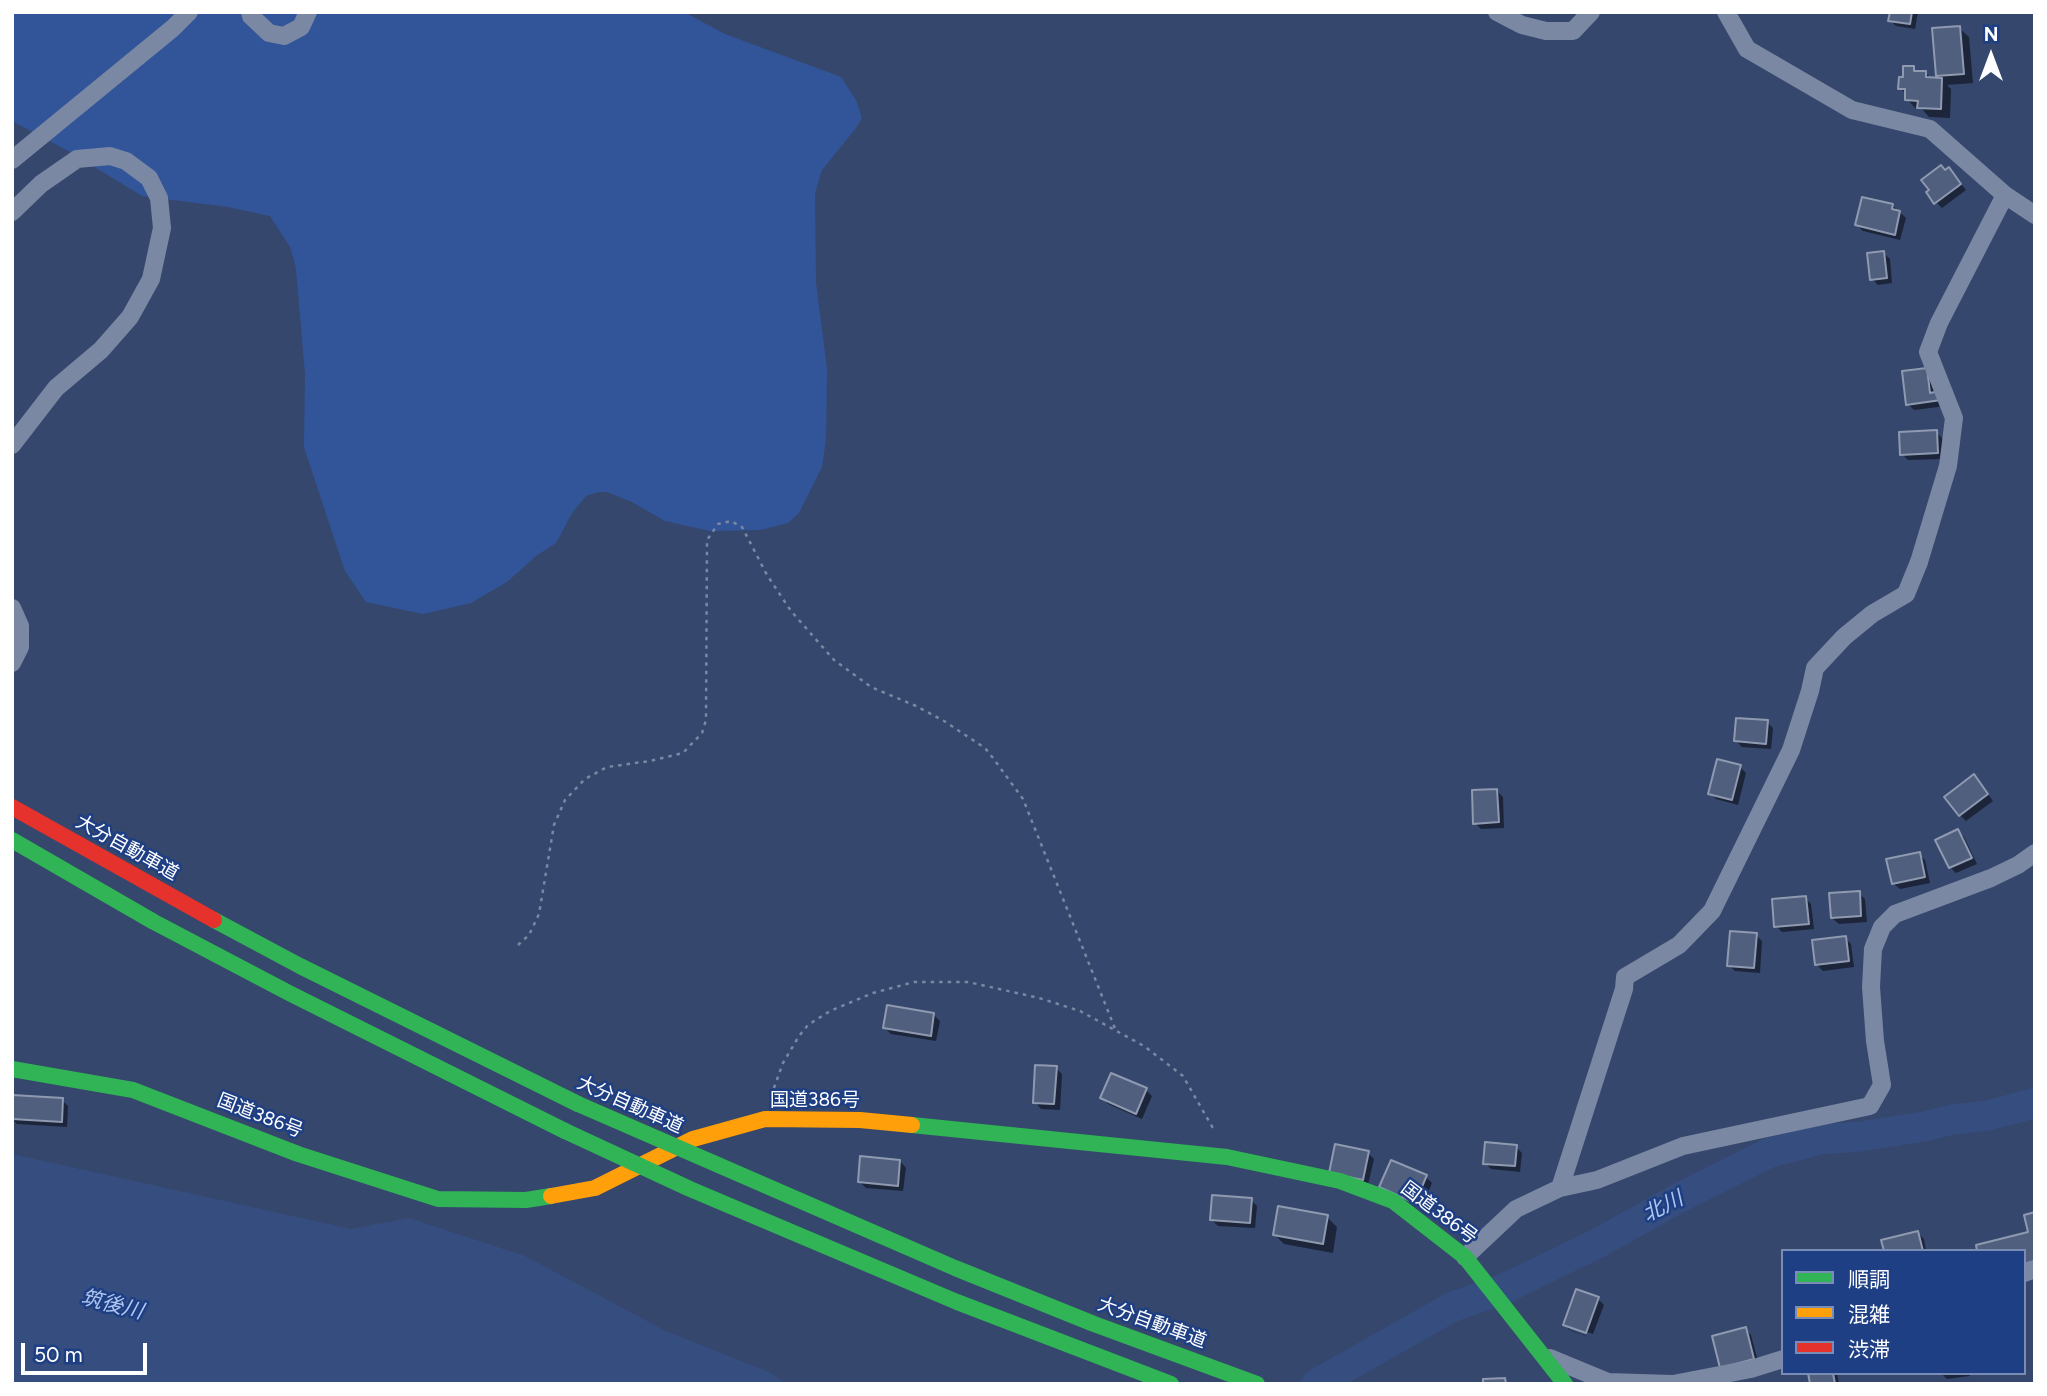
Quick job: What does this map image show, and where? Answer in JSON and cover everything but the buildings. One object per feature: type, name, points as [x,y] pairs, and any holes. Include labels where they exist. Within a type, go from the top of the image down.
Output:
[{"type":"highway","name":"大分自動車道","points":[[12,807],[161,892],[300,966],[578,1104],[955,1268],[1094,1324],[1257,1384]]},
{"type":"highway","points":[[12,840],[155,922],[289,993],[565,1131],[690,1189],[908,1282],[1171,1384]]},
{"type":"highway","name":"国道386号","points":[[12,1069],[133,1090],[298,1154],[438,1199],[526,1200],[595,1188],[693,1139],[765,1119],[860,1121],[1227,1157],[1340,1181],[1394,1201],[1469,1263],[1565,1384]]},
{"type":"street","points":[[12,160],[189,12]]},
{"type":"street","points":[[250,12],[269,33],[284,36],[301,27],[308,12]]},
{"type":"street","points":[[1497,12],[1522,25],[1546,31],[1573,31],[1591,12]]},
{"type":"street","points":[[1726,12],[1747,49],[1852,110],[1930,129],[2005,195],[2035,215]]},
{"type":"street","points":[[12,212],[41,184],[77,159],[110,156],[126,161],[149,178],[159,198],[162,229],[151,279],[130,317],[101,350],[56,388],[12,445]]},
{"type":"street","points":[[1560,1188],[1624,989],[1625,977],[1679,946],[1712,911],[1791,750],[1815,668],[1844,637],[1872,614],[1906,594],[1919,562],[1948,466],[1954,418],[1928,352],[1939,323],[2005,195]]},
{"type":"street","points":[[12,608],[20,626],[20,647],[12,663]]},
{"type":"street","points":[[1469,1263],[1516,1209],[1560,1188],[1597,1180],[1683,1146],[1870,1106],[1882,1085],[1871,987],[1873,949],[1882,927],[1895,914],[1991,878],[2035,853]]},
{"type":"street","points":[[1544,1356],[1608,1382],[1672,1384],[1751,1370],[1781,1360]]},
{"type":"path","points":[[518,945],[529,935],[539,914],[554,825],[565,800],[585,779],[607,767],[683,753],[702,733],[705,720],[707,540],[718,524],[731,521],[742,527],[767,575],[791,611],[834,660],[871,687],[916,706],[985,748],[1001,768],[1023,799],[1116,1031]]},
{"type":"path","points":[[765,1119],[783,1063],[808,1025],[830,1011],[852,1002],[914,982],[968,982],[1039,998],[1080,1011],[1144,1046],[1183,1076],[1227,1157]]},
{"type":"shaded area","points":[[12,12],[684,12],[725,34],[841,77],[856,100],[862,118],[822,170],[815,193],[816,283],[827,369],[826,439],[822,467],[799,513],[788,523],[760,530],[710,531],[665,521],[632,502],[607,492],[599,492],[586,496],[572,513],[556,543],[536,556],[507,582],[471,603],[423,614],[366,602],[345,571],[304,447],[305,374],[296,268],[290,247],[270,216],[228,207],[142,196],[70,152],[12,121]]},
{"type":"water","name":"筑後川","points":[[12,1154],[351,1229],[409,1218],[525,1256],[666,1331],[769,1372],[787,1384],[12,1384]]},
{"type":"waterway","name":"北川","points":[[1316,1384],[1452,1307],[1506,1288],[1769,1153],[1821,1139],[1857,1137],[1927,1126],[1990,1115],[2035,1103]]},
{"type":"traffic: fast","points":[[12,840],[154,922],[565,1131]]},
{"type":"traffic: fast","points":[[214,920],[300,966],[578,1104]]},
{"type":"traffic: fast","points":[[12,1069],[133,1090],[298,1154],[438,1199],[526,1200],[551,1196]]},
{"type":"traffic: fast","points":[[578,1104],[955,1268],[1094,1324],[1257,1384]]},
{"type":"traffic: fast","points":[[912,1125],[1227,1157],[1340,1181],[1393,1201],[1465,1257],[1565,1384]]},
{"type":"traffic: fast","points":[[565,1131],[690,1189],[957,1302],[1171,1384]]},
{"type":"traffic: slow","points":[[551,1196],[595,1188],[693,1139],[765,1119],[860,1120],[912,1125]]},
{"type":"traffic: jam","points":[[12,807],[214,920]]}]
